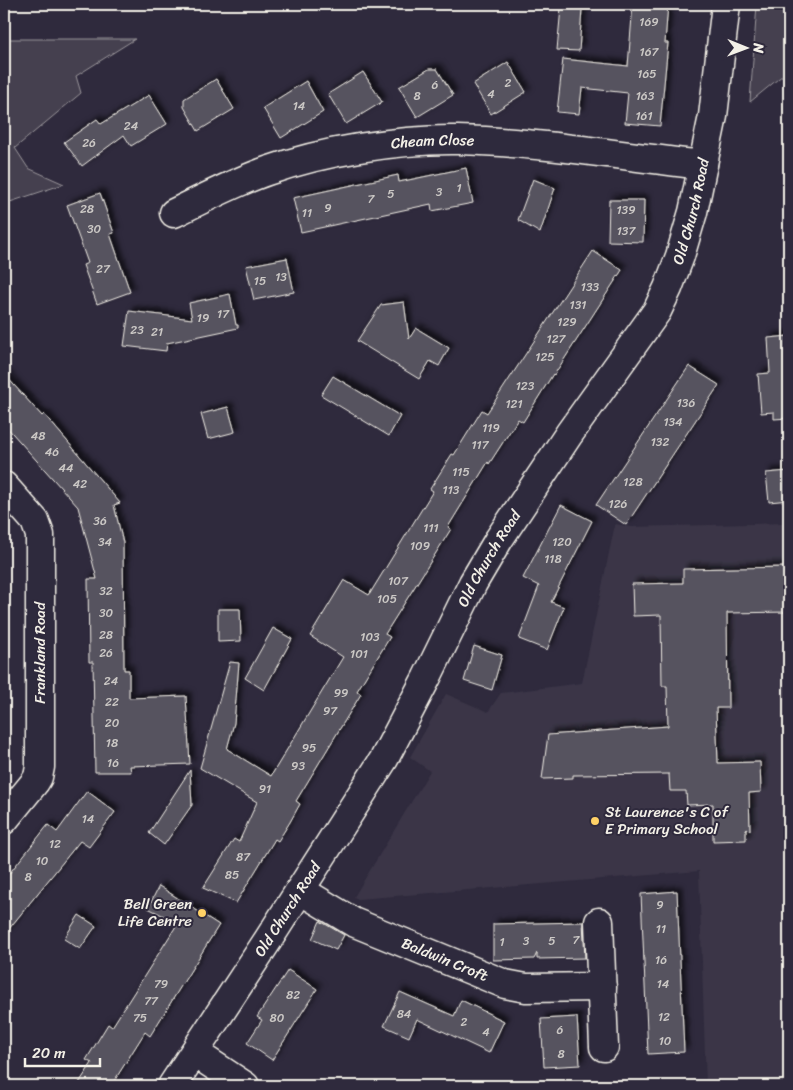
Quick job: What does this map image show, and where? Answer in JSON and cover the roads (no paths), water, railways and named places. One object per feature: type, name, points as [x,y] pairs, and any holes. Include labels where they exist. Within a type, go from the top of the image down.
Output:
[{"type":"street","name":"Old Church Road","points":[[172,1086],[384,758],[422,687],[473,583],[499,539],[656,311],[668,288],[693,212],[703,165],[713,116],[726,4]]},
{"type":"street","name":"Cheam Close","points":[[174,213],[217,191],[268,170],[323,155],[390,144],[466,141],[533,146],[703,165]]},
{"type":"street","name":"Frankland Road","points":[[4,486],[35,520],[40,535],[40,767],[35,782],[4,820]]},
{"type":"street","name":"Baldwin Croft","points":[[300,890],[353,922],[506,984],[526,988],[602,986]]},
{"type":"street","points":[[599,922],[604,1047]]},
{"type":"street","points":[[194,1053],[245,1086]]},
{"type":"place","name":"St Laurence's C of E Primary School","points":[[595,821]]},
{"type":"place","name":"Bell Green Life Centre","points":[[202,913]]}]
